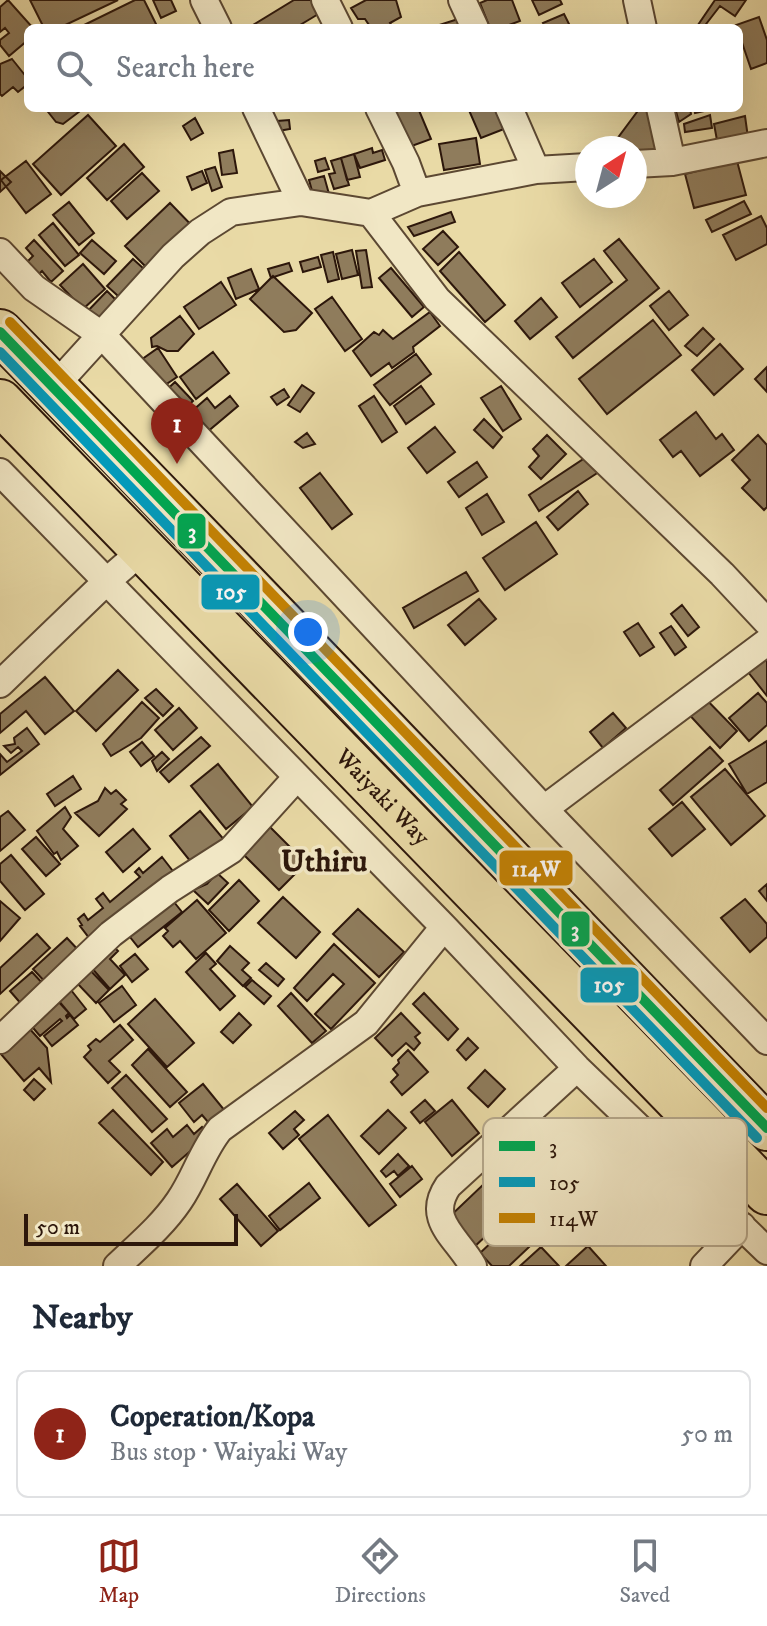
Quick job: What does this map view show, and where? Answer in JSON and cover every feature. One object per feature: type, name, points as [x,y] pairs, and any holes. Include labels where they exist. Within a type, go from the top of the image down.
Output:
[{"type":"highway","name":"Waiyaki Way","points":[[0,332],[188,523],[653,1012],[758,1107]]},
{"type":"highway","name":"Waiyaki Way","points":[[0,402],[145,548],[670,1118]]},
{"type":"street","points":[[204,0],[216,24]]},
{"type":"street","points":[[325,0],[337,24]]},
{"type":"street","points":[[462,0],[473,24]]},
{"type":"street","points":[[637,0],[642,24]]},
{"type":"street","points":[[258,112],[301,202]]},
{"type":"street","points":[[381,112],[417,193]]},
{"type":"street","points":[[511,112],[536,170]]},
{"type":"street","points":[[661,112],[672,162]]},
{"type":"street","points":[[647,163],[672,162],[767,143]]},
{"type":"street","points":[[54,387],[173,256],[200,232],[231,212],[301,202],[371,213],[417,193],[536,170],[575,168]]},
{"type":"street","points":[[371,213],[437,299],[722,574],[767,622]]},
{"type":"street","points":[[0,252],[34,288],[103,336],[544,809],[767,1041]]},
{"type":"street","points":[[0,472],[444,927],[577,1068],[640,1118]]},
{"type":"street","points":[[0,684],[145,548]]},
{"type":"street","points":[[544,809],[767,642]]},
{"type":"street","points":[[0,1040],[111,934],[170,889],[231,850],[297,777]]},
{"type":"street","points":[[117,1266],[167,1217],[181,1198],[207,1145],[220,1129],[366,1023],[444,927]]},
{"type":"street","points":[[522,1118],[577,1068]]},
{"type":"street","points":[[473,1266],[440,1219],[439,1200],[448,1186],[483,1154]]},
{"type":"street","points":[[754,1209],[767,1251]]},
{"type":"street","points":[[704,1266],[722,1246]]},
{"type":"building","points":[[8,0],[29,24],[24,24],[24,43],[9,56],[0,45],[0,40],[9,33],[5,28],[0,32],[0,7]]},
{"type":"building","points":[[30,0],[118,0],[67,24],[42,24]]},
{"type":"building","points":[[135,0],[144,0],[156,24],[86,24]]},
{"type":"building","points":[[153,0],[171,0],[176,11],[161,18]]},
{"type":"building","points":[[294,0],[312,0],[320,13],[302,24],[255,24]]},
{"type":"building","points":[[366,0],[396,0],[401,17],[391,24],[368,24],[365,19],[358,19],[351,8]]},
{"type":"building","points":[[512,0],[520,21],[488,24],[480,3]]},
{"type":"building","points":[[532,0],[560,0],[562,4],[539,15]]},
{"type":"building","points":[[715,0],[746,0],[735,16],[720,6],[706,24],[699,24]]},
{"type":"building","points":[[564,14],[569,24],[544,24]]},
{"type":"building","points":[[759,17],[767,40],[767,63],[751,69],[743,46],[743,24],[739,24]]},
{"type":"building","points":[[458,19],[460,24],[442,24]]},
{"type":"building","points":[[12,59],[24,74],[24,87],[18,92],[13,87],[2,96],[0,64]]},
{"type":"building","points":[[48,112],[79,112],[63,124],[56,122]]},
{"type":"building","points":[[396,112],[420,112],[431,139],[409,147]]},
{"type":"building","points":[[470,112],[503,112],[509,127],[481,138]]},
{"type":"building","points":[[637,112],[654,112],[663,152],[647,156],[647,136],[619,136]]},
{"type":"building","points":[[676,112],[691,112],[691,114],[679,122]]},
{"type":"building","points":[[88,115],[116,146],[61,195],[33,164]]},
{"type":"building","points":[[710,115],[712,128],[685,132],[684,124]]},
{"type":"building","points":[[745,116],[749,145],[719,151],[714,124]]},
{"type":"building","points":[[195,118],[203,133],[191,140],[183,126]]},
{"type":"building","points":[[289,120],[290,129],[278,131],[277,121]]},
{"type":"building","points":[[476,138],[480,164],[444,170],[439,144]]},
{"type":"building","points":[[124,144],[144,167],[107,200],[87,178]]},
{"type":"building","points":[[372,148],[373,153],[382,150],[385,160],[360,168],[354,154]]},
{"type":"building","points":[[233,150],[237,173],[222,175],[219,153]]},
{"type":"building","points":[[354,154],[360,177],[347,180],[341,158]]},
{"type":"building","points":[[325,158],[329,169],[318,172],[315,161]]},
{"type":"building","points":[[341,158],[349,185],[334,189],[329,174],[335,173],[331,161]]},
{"type":"building","points":[[26,161],[51,194],[26,213],[1,180]]},
{"type":"building","points":[[737,161],[746,195],[694,208],[685,174]]},
{"type":"building","points":[[215,167],[222,187],[212,191],[205,170]]},
{"type":"building","points":[[0,171],[11,182],[0,192]]},
{"type":"building","points":[[202,171],[207,183],[192,190],[187,177]]},
{"type":"building","points":[[142,173],[159,191],[127,219],[111,201]]},
{"type":"building","points":[[324,176],[329,194],[314,198],[309,180]]},
{"type":"building","points":[[744,201],[751,214],[712,232],[706,220]]},
{"type":"building","points":[[69,202],[94,233],[79,245],[53,215]]},
{"type":"building","points":[[170,203],[199,233],[155,276],[125,246]]},
{"type":"building","points":[[451,212],[455,222],[414,236],[408,227]]},
{"type":"building","points":[[761,216],[767,228],[767,244],[736,260],[723,235]]},
{"type":"building","points":[[53,223],[79,255],[65,266],[39,235]]},
{"type":"building","points":[[443,231],[458,247],[438,265],[423,249]]},
{"type":"building","points":[[619,239],[659,288],[573,358],[556,337],[627,280],[604,251]]},
{"type":"building","points":[[34,240],[63,271],[51,282],[42,271],[38,275],[26,263],[33,256],[26,248]]},
{"type":"building","points":[[92,240],[116,261],[104,274],[80,253]]},
{"type":"building","points":[[352,250],[358,275],[342,279],[336,254]]},
{"type":"building","points":[[366,250],[372,287],[362,288],[356,251]]},
{"type":"building","points":[[333,252],[339,279],[328,282],[321,255]]},
{"type":"building","points":[[459,252],[505,305],[485,322],[440,271]]},
{"type":"building","points":[[318,257],[321,267],[303,272],[300,262]]},
{"type":"building","points":[[133,259],[154,278],[128,305],[107,286]]},
{"type":"building","points":[[594,259],[612,282],[580,307],[562,283]]},
{"type":"building","points":[[289,263],[292,271],[271,278],[268,269]]},
{"type":"building","points":[[83,264],[105,289],[83,309],[60,285]]},
{"type":"building","points":[[391,268],[424,307],[412,317],[379,278]]},
{"type":"building","points":[[251,269],[259,289],[236,299],[228,278]]},
{"type":"building","points":[[273,276],[312,313],[296,330],[284,332],[250,299]]},
{"type":"building","points":[[221,282],[236,305],[199,329],[184,307]]},
{"type":"building","points":[[107,291],[126,310],[95,328],[83,316]]},
{"type":"building","points":[[669,291],[688,315],[669,330],[650,306]]},
{"type":"building","points":[[332,297],[362,339],[345,351],[315,309]]},
{"type":"building","points":[[541,298],[557,317],[530,339],[515,321]]},
{"type":"building","points":[[430,312],[440,326],[413,347],[414,352],[392,368],[389,363],[371,376],[353,351],[374,332],[379,335],[383,330],[393,339]]},
{"type":"building","points":[[180,316],[194,334],[178,351],[152,347],[151,338]]},
{"type":"building","points":[[653,320],[681,355],[607,414],[579,379]]},
{"type":"building","points":[[703,328],[714,339],[697,356],[685,346]]},
{"type":"building","points":[[720,344],[743,369],[714,395],[692,370]]},
{"type":"building","points":[[158,348],[177,377],[150,395],[131,367]]},
{"type":"building","points":[[213,352],[229,373],[196,399],[180,377]]},
{"type":"building","points":[[416,354],[431,374],[390,405],[374,385]]},
{"type":"building","points":[[767,367],[767,392],[755,379]]},
{"type":"building","points":[[175,382],[193,401],[179,414],[161,395]]},
{"type":"building","points":[[302,385],[314,393],[300,412],[288,405]]},
{"type":"building","points":[[421,386],[434,404],[406,424],[394,406]]},
{"type":"building","points":[[501,386],[521,419],[503,431],[481,398]]},
{"type":"building","points":[[284,389],[289,397],[277,405],[271,397]]},
{"type":"building","points":[[230,396],[238,406],[200,438],[184,418],[207,398],[215,408]]},
{"type":"building","points":[[374,396],[397,432],[382,442],[359,406]]},
{"type":"building","points":[[696,412],[716,439],[722,434],[734,450],[700,476],[681,451],[673,457],[660,440]]},
{"type":"building","points":[[484,419],[502,437],[493,448],[474,430]]},
{"type":"building","points":[[435,427],[455,452],[427,473],[408,448]]},
{"type":"building","points":[[307,433],[315,444],[303,448],[295,442]]},
{"type":"building","points":[[547,435],[566,454],[541,479],[529,467],[539,456],[533,449]]},
{"type":"building","points":[[758,435],[767,445],[767,507],[764,510],[742,488],[750,480],[732,460]]},
{"type":"building","points":[[597,450],[608,466],[539,511],[529,495]]},
{"type":"building","points":[[477,462],[487,477],[459,497],[448,482]]},
{"type":"building","points":[[320,473],[352,514],[332,529],[300,488]]},
{"type":"building","points":[[578,491],[588,504],[558,530],[547,517]]},
{"type":"building","points":[[487,494],[504,522],[482,535],[466,508]]},
{"type":"building","points":[[536,522],[557,554],[505,590],[483,558]]},
{"type":"building","points":[[466,572],[478,591],[414,628],[403,608]]},
{"type":"building","points":[[479,599],[496,619],[465,645],[448,625]]},
{"type":"building","points":[[682,605],[699,627],[688,636],[671,614]]},
{"type":"building","points":[[638,623],[654,647],[640,656],[624,632]]},
{"type":"building","points":[[671,626],[686,647],[675,655],[660,633]]},
{"type":"building","points":[[767,657],[767,696],[748,672]]},
{"type":"building","points":[[118,670],[138,690],[96,731],[76,711]]},
{"type":"building","points":[[45,677],[74,711],[45,734],[26,711],[0,733],[0,714]]},
{"type":"building","points":[[156,689],[173,706],[163,716],[145,698]]},
{"type":"building","points":[[700,693],[737,731],[720,748],[684,709]]},
{"type":"building","points":[[758,693],[767,703],[767,725],[749,741],[729,718]]},
{"type":"building","points":[[142,702],[159,718],[141,738],[111,756],[103,744]]},
{"type":"building","points":[[179,708],[197,728],[173,750],[155,730]]},
{"type":"building","points":[[613,713],[626,728],[603,748],[590,732]]},
{"type":"building","points":[[27,728],[39,744],[0,775],[0,754],[7,762],[22,751],[18,747],[11,753],[4,746],[15,744],[14,738]]},
{"type":"building","points":[[201,737],[210,746],[169,782],[160,772]]},
{"type":"building","points":[[767,741],[767,782],[747,794],[729,764]]},
{"type":"building","points":[[142,742],[154,756],[141,766],[130,752]]},
{"type":"building","points":[[710,747],[723,761],[673,805],[660,790]]},
{"type":"building","points":[[162,752],[169,759],[157,771],[152,761]]},
{"type":"building","points":[[218,764],[253,807],[226,829],[191,786]]},
{"type":"building","points":[[725,769],[765,816],[731,845],[691,797]]},
{"type":"building","points":[[73,776],[81,789],[55,806],[47,794]]},
{"type":"building","points":[[105,788],[111,794],[116,790],[126,800],[121,804],[127,809],[99,836],[75,813],[98,801]]},
{"type":"building","points":[[682,802],[705,829],[672,856],[649,829]]},
{"type":"building","points":[[65,807],[71,817],[63,829],[78,846],[61,860],[37,831]]},
{"type":"building","points":[[8,811],[25,830],[0,851],[0,817]]},
{"type":"building","points":[[200,811],[226,842],[195,867],[170,836]]},
{"type":"building","points":[[268,825],[306,863],[279,890],[241,852]]},
{"type":"building","points":[[133,829],[150,849],[123,872],[106,852]]},
{"type":"building","points":[[36,837],[60,864],[46,876],[22,849]]},
{"type":"building","points":[[11,855],[44,894],[25,910],[0,881],[0,864]]},
{"type":"building","points":[[162,857],[176,875],[93,943],[78,919],[84,914],[88,920],[103,908],[96,899],[103,893],[110,902],[140,877],[135,872],[139,868],[143,873]]},
{"type":"building","points":[[217,873],[228,883],[208,904],[193,890],[207,884]]},
{"type":"building","points":[[239,880],[259,901],[229,931],[209,910]]},
{"type":"building","points":[[767,884],[767,901],[759,891]]},
{"type":"building","points":[[170,897],[182,912],[138,947],[126,932]]},
{"type":"building","points":[[283,897],[320,932],[296,958],[258,923]]},
{"type":"building","points":[[745,899],[767,924],[767,937],[750,952],[721,918]]},
{"type":"building","points":[[197,900],[226,933],[196,959],[180,941],[173,947],[163,936],[168,931],[165,928]]},
{"type":"building","points":[[0,901],[20,918],[0,941]]},
{"type":"building","points":[[358,909],[404,952],[379,977],[333,934]]},
{"type":"building","points":[[37,934],[50,948],[0,994],[0,968]]},
{"type":"building","points":[[67,938],[81,953],[47,984],[33,969]]},
{"type":"building","points":[[334,944],[375,983],[331,1029],[315,1014],[344,984],[333,974],[307,1001],[294,988]]},
{"type":"building","points":[[112,945],[118,951],[110,959],[125,975],[110,989],[90,966]]},
{"type":"building","points":[[230,946],[249,963],[242,970],[251,978],[243,986],[217,961]]},
{"type":"building","points":[[206,953],[216,964],[210,969],[235,996],[220,1010],[186,972]]},
{"type":"building","points":[[135,954],[148,969],[132,982],[120,966]]},
{"type":"building","points":[[266,963],[284,979],[278,986],[259,970]]},
{"type":"building","points":[[90,970],[109,990],[96,1003],[77,983]]},
{"type":"building","points":[[32,972],[45,986],[23,1006],[10,991]]},
{"type":"building","points":[[252,980],[271,996],[264,1004],[245,987]]},
{"type":"building","points":[[122,986],[136,1005],[114,1022],[99,1003]]},
{"type":"building","points":[[71,990],[86,1009],[74,1019],[58,1000]]},
{"type":"building","points":[[291,993],[326,1031],[312,1043],[278,1006]]},
{"type":"building","points":[[424,993],[458,1029],[448,1040],[413,1004]]},
{"type":"building","points":[[56,999],[69,1013],[67,1018],[70,1015],[78,1025],[52,1046],[44,1036],[62,1021],[60,1019],[40,1036],[28,1022]]},
{"type":"building","points":[[155,999],[194,1043],[167,1067],[128,1024]]},
{"type":"building","points":[[239,1013],[251,1025],[233,1043],[221,1032]]},
{"type":"building","points":[[401,1013],[420,1033],[415,1037],[420,1043],[414,1050],[406,1043],[392,1056],[375,1038]]},
{"type":"building","points":[[120,1025],[133,1040],[109,1061],[120,1072],[108,1083],[84,1057],[91,1050],[88,1046],[96,1039],[100,1042]]},
{"type":"building","points":[[28,1027],[47,1048],[51,1082],[39,1068],[24,1081],[0,1053]]},
{"type":"building","points":[[468,1038],[478,1048],[466,1060],[457,1050]]},
{"type":"building","points":[[148,1049],[187,1092],[170,1107],[132,1065]]},
{"type":"building","points":[[408,1050],[428,1072],[402,1095],[391,1082],[398,1075],[393,1069]]},
{"type":"building","points":[[485,1070],[505,1089],[488,1107],[468,1088]]},
{"type":"building","points":[[126,1075],[167,1119],[152,1132],[112,1088]]},
{"type":"building","points":[[34,1079],[45,1089],[34,1100],[24,1090]]},
{"type":"building","points":[[203,1084],[230,1117],[214,1129],[202,1115],[194,1122],[179,1103]]},
{"type":"building","points":[[425,1100],[435,1111],[420,1123],[411,1112]]},
{"type":"building","points":[[452,1100],[479,1133],[452,1156],[425,1122]]},
{"type":"building","points":[[113,1110],[163,1162],[151,1175],[99,1123]]},
{"type":"building","points":[[388,1110],[406,1128],[379,1154],[361,1136]]},
{"type":"building","points":[[295,1111],[304,1120],[294,1129],[299,1135],[283,1149],[269,1133]]},
{"type":"building","points":[[328,1115],[396,1205],[369,1226],[299,1139]]},
{"type":"building","points":[[187,1125],[194,1134],[202,1127],[209,1135],[172,1167],[151,1143],[167,1129],[173,1137]]},
{"type":"building","points":[[398,1154],[409,1166],[398,1176],[394,1171],[386,1177],[381,1171]]},
{"type":"building","points":[[412,1166],[422,1179],[400,1197],[390,1184]]},
{"type":"building","points":[[309,1183],[320,1198],[280,1230],[269,1216]]},
{"type":"building","points":[[237,1184],[278,1231],[261,1246],[220,1199]]},
{"type":"building","points":[[483,1185],[483,1239],[472,1249],[445,1221]]},
{"type":"building","points":[[487,1246],[530,1246],[509,1266],[492,1266],[480,1253]]},
{"type":"building","points":[[588,1246],[606,1266],[566,1266]]},
{"type":"building","points":[[541,1247],[559,1266],[520,1266]]},
{"type":"transit line","name":"114W","points":[[10,322],[767,1108]]},
{"type":"transit line","name":"3","points":[[0,332],[767,1128]]},
{"type":"transit line","name":"105","points":[[0,352],[738,1118]]},
{"type":"transit line","name":"105","points":[[747,1128],[757,1138]]},
{"type":"place","name":"Coperation/Kopa","points":[[177,464]]},
{"type":"district","name":"Uthiru","points":[[324,860]]}]
